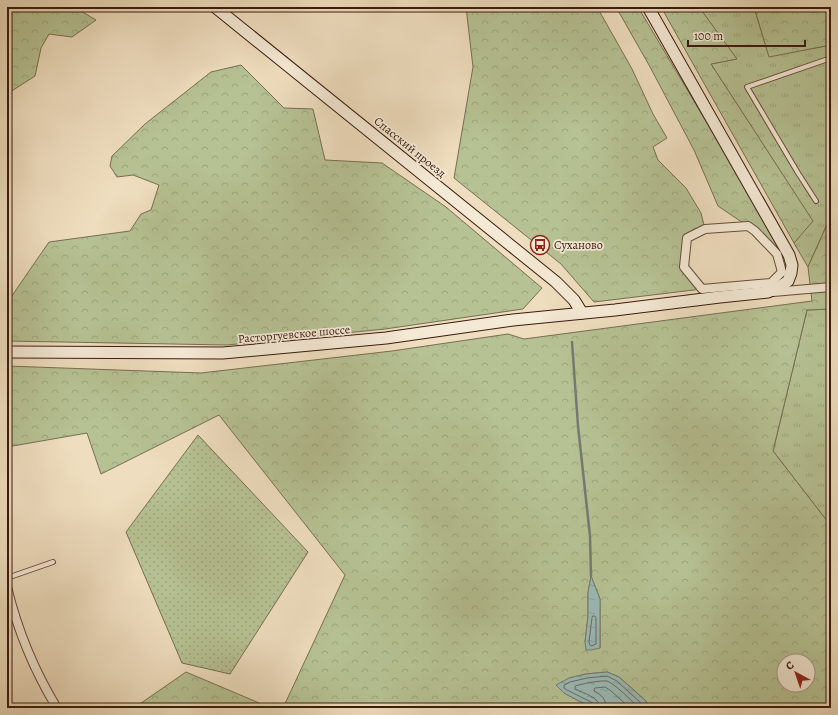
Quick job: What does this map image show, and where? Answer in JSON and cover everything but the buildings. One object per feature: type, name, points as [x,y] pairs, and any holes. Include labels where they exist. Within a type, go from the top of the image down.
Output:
[{"type":"main road","name":"Спасский проезд","points":[[215,7],[556,282],[574,300],[582,313]]},
{"type":"main road","points":[[648,7],[789,255],[792,265],[792,273],[788,281],[768,292]]},
{"type":"main road","name":"Расторгуевское шоссе","points":[[7,352],[223,353],[386,338],[513,320],[768,292]]},
{"type":"street","points":[[748,226],[755,231],[777,254],[782,272],[771,283],[702,289],[684,267],[687,238],[705,229],[748,226]]},
{"type":"street","points":[[768,292],[831,287]]},
{"type":"street","points":[[7,588],[9,608],[34,667],[57,708]]},
{"type":"lane","points":[[816,201],[747,87],[831,58]]},
{"type":"lane","points":[[7,578],[53,562]]},
{"type":"green space","points":[[7,7],[74,7],[96,20],[72,37],[49,34],[41,48],[35,76],[7,94]]},
{"type":"green space","points":[[466,7],[597,7],[632,69],[653,114],[667,138],[653,147],[658,160],[686,188],[701,213],[705,229],[687,238],[684,266],[702,289],[594,302],[561,264],[454,178],[473,67]]},
{"type":"green space","points":[[616,7],[638,7],[785,254],[777,254],[755,231],[718,206],[694,150]]},
{"type":"green space","points":[[661,7],[699,7],[737,59],[711,64],[813,221],[794,243]]},
{"type":"green space","points":[[699,7],[754,7],[769,56],[831,45],[831,220],[829,220],[808,267],[794,243],[812,221],[711,64],[736,59]]},
{"type":"green space","points":[[754,7],[831,7],[831,45],[769,57]]},
{"type":"green space","points":[[241,65],[284,108],[313,109],[325,160],[382,163],[446,207],[542,288],[523,309],[385,329],[227,345],[7,341],[7,303],[49,242],[130,231],[141,214],[151,210],[159,185],[133,175],[117,177],[110,166],[112,156],[145,124],[211,72]]},
{"type":"green space","points":[[829,220],[831,220],[831,309],[807,310],[773,451],[831,526],[831,708],[649,708],[646,701],[619,677],[607,672],[586,674],[569,678],[564,693],[595,708],[283,708],[345,575],[219,415],[101,474],[87,433],[7,447],[7,366],[201,373],[392,351],[508,334],[524,339],[812,301],[808,267]],"holes":[[[591,576],[600,599],[600,648],[585,642],[588,616],[588,593]]]},
{"type":"green space","points":[[831,309],[831,526],[773,451],[807,310]]},
{"type":"green space","points":[[198,435],[308,552],[230,674],[182,663],[126,532]]},
{"type":"green space","points":[[186,672],[271,708],[134,708]]},
{"type":"water","points":[[591,576],[600,599],[600,648],[586,650],[585,642],[588,616],[588,593]]},
{"type":"water","points":[[607,672],[619,677],[646,701],[649,708],[595,708],[564,693],[556,685],[569,678],[586,674]]},
{"type":"waterway","points":[[572,342],[578,426],[590,536],[591,576]]},
{"type":"place","name":"Суханово","points":[[540,245]]}]
